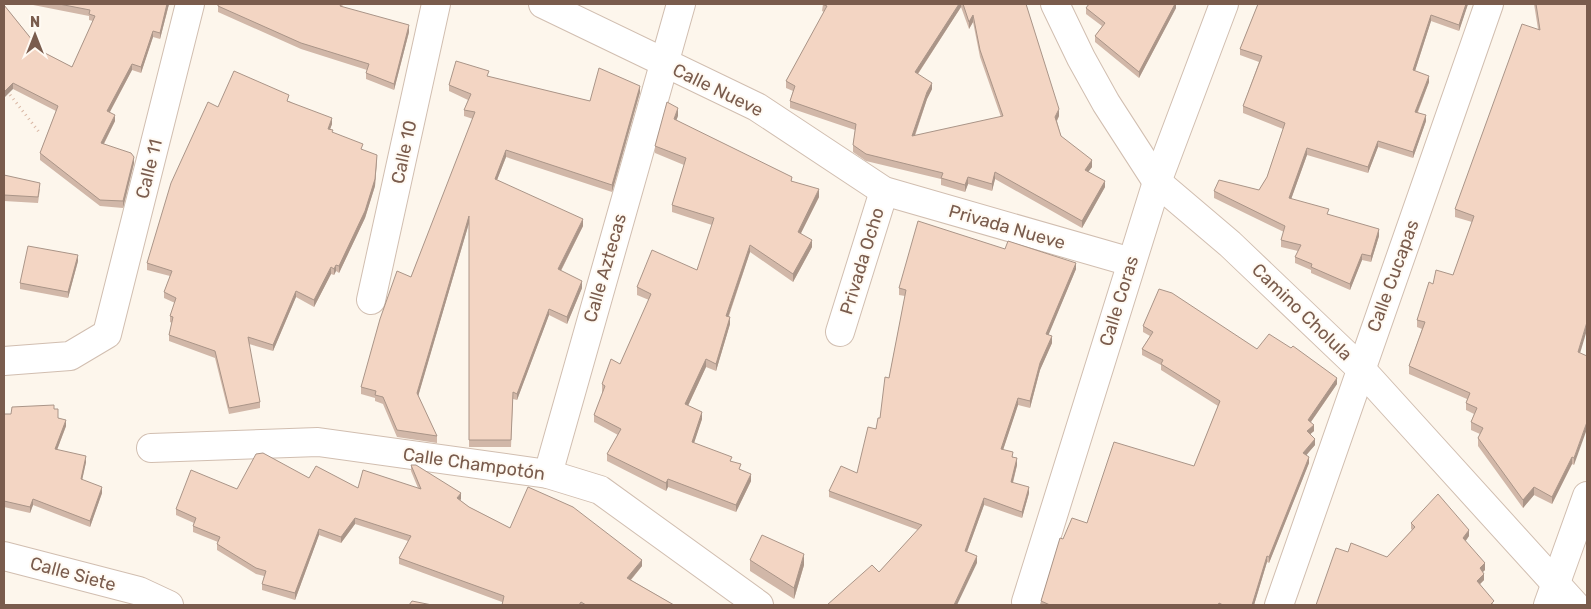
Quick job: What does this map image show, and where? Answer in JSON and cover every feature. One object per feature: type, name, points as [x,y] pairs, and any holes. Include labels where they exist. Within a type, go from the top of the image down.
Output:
[{"type":"street","name":"Calle 11","points":[[4,360],[70,356],[107,334],[190,4]]},
{"type":"street","name":"Calle 10","points":[[371,300],[436,4]]},
{"type":"street","name":"Calle Nueve","points":[[543,4],[757,107],[884,191]]},
{"type":"street","name":"Calle Aztecas","points":[[548,474],[681,4]]},
{"type":"street","name":"Camino Cholula","points":[[1055,4],[1081,58],[1106,103],[1157,182],[1230,244],[1360,368],[1552,594],[1575,605]]},
{"type":"street","name":"Calle Coras","points":[[1026,602],[1157,182],[1224,4]]},
{"type":"street","name":"Calle Cucapas","points":[[1279,605],[1360,368],[1490,4]]},
{"type":"street","name":"Privada Nueve","points":[[884,191],[1131,262]]},
{"type":"street","name":"Privada Ocho","points":[[840,332],[884,191]]},
{"type":"street","name":"Calle Champotón","points":[[151,448],[318,442],[548,474],[600,490],[759,605]]},
{"type":"street","points":[[1552,594],[1587,496]]},
{"type":"street","name":"Calle Siete","points":[[4,556],[139,592],[169,605]]},
{"type":"path","points":[[4,87],[39,132]]},
{"type":"building","points":[[59,4],[167,4],[160,33],[153,31],[141,67],[132,64],[107,111],[115,115],[101,143],[131,153],[134,157],[123,201],[100,200],[40,153],[58,106],[13,83],[4,92],[4,5],[41,51],[72,67],[95,16],[89,14],[90,10]]},
{"type":"building","points":[[218,4],[341,4],[340,6],[409,25],[394,84],[366,73],[369,64],[301,43],[218,6]]},
{"type":"building","points":[[822,4],[959,4],[915,72],[932,83],[927,92],[912,136],[1003,116],[980,50],[973,15],[969,22],[963,4],[1026,4],[1059,109],[1055,117],[1061,136],[1092,160],[1085,170],[1105,181],[1082,221],[995,172],[992,184],[968,177],[965,185],[941,178],[943,173],[866,154],[853,145],[856,124],[790,101],[795,86],[786,81],[827,6]]},
{"type":"building","points":[[1089,4],[1175,4],[1139,72],[1095,36],[1105,23],[1086,8]]},
{"type":"building","points":[[1258,4],[1466,4],[1459,25],[1431,15],[1413,70],[1429,76],[1415,112],[1426,115],[1413,152],[1378,141],[1368,167],[1307,148],[1289,198],[1329,209],[1327,214],[1379,229],[1371,256],[1362,254],[1350,284],[1311,267],[1312,264],[1295,257],[1301,245],[1281,240],[1285,226],[1214,191],[1219,180],[1259,190],[1267,177],[1285,123],[1243,106],[1262,56],[1240,49]]},
{"type":"building","points":[[1536,4],[1587,4],[1587,322],[1578,352],[1587,356],[1587,422],[1574,458],[1572,457],[1552,497],[1534,487],[1523,500],[1478,438],[1483,428],[1471,422],[1477,408],[1466,403],[1470,393],[1409,366],[1425,322],[1417,320],[1429,282],[1433,284],[1436,270],[1453,275],[1474,216],[1455,209],[1522,24],[1540,30]]},
{"type":"building","points":[[456,61],[489,71],[487,76],[590,101],[599,68],[640,86],[612,185],[506,150],[495,179],[583,219],[558,269],[582,281],[567,317],[549,309],[517,394],[513,392],[511,440],[469,440],[469,216],[417,393],[437,436],[397,430],[383,397],[375,395],[376,391],[361,387],[380,319],[397,271],[411,277],[475,112],[464,110],[471,94],[449,85]]},
{"type":"building","points":[[234,71],[289,95],[287,101],[332,118],[328,129],[363,144],[361,149],[377,155],[375,179],[365,211],[339,266],[336,265],[334,269],[331,267],[314,300],[296,291],[273,345],[248,337],[260,402],[229,408],[215,351],[169,335],[173,317],[170,316],[176,298],[164,292],[172,271],[147,263],[171,183],[208,102],[218,107]]},
{"type":"building","points":[[667,102],[678,108],[674,119],[792,177],[791,181],[819,189],[798,232],[812,240],[793,274],[750,245],[726,316],[730,317],[716,364],[706,359],[685,404],[702,412],[692,442],[732,457],[730,461],[741,464],[739,469],[751,474],[736,505],[668,479],[666,483],[607,454],[621,429],[594,415],[605,386],[602,384],[611,359],[620,364],[651,294],[637,287],[652,250],[697,270],[714,218],[672,205],[686,158],[655,146]]},
{"type":"building","points":[[4,175],[40,183],[38,197],[4,195]]},
{"type":"building","points":[[918,221],[1005,249],[1008,241],[1076,263],[1046,334],[1052,336],[1040,363],[1030,401],[1018,398],[1001,449],[1013,452],[1012,457],[1017,458],[1011,482],[1029,487],[1022,512],[984,498],[965,551],[977,556],[954,605],[827,605],[872,565],[879,572],[922,525],[829,491],[841,466],[857,473],[868,427],[876,429],[878,418],[880,418],[885,377],[889,378],[906,290],[899,288]]},
{"type":"building","points":[[28,246],[78,255],[68,292],[20,283]]},
{"type":"building","points":[[1159,289],[1172,293],[1257,349],[1269,334],[1291,348],[1293,346],[1337,378],[1308,420],[1314,425],[1307,431],[1315,439],[1303,453],[1309,457],[1269,557],[1267,556],[1252,605],[1223,605],[1219,603],[1218,605],[1050,605],[1041,601],[1060,538],[1063,539],[1072,518],[1087,523],[1114,442],[1194,466],[1220,401],[1161,364],[1163,360],[1142,349],[1153,332],[1143,326]]},
{"type":"building","points":[[54,405],[54,409],[58,409],[58,418],[66,420],[55,449],[86,456],[81,479],[102,487],[90,521],[33,499],[30,507],[4,501],[4,414],[11,414],[12,407]]},
{"type":"building","points":[[263,453],[309,478],[316,466],[358,488],[363,470],[421,489],[411,465],[416,465],[461,493],[457,498],[469,507],[510,528],[528,487],[573,507],[642,560],[627,578],[674,605],[586,605],[581,602],[579,605],[502,605],[504,596],[399,558],[411,536],[355,518],[341,537],[319,529],[295,593],[262,584],[266,571],[256,568],[217,544],[220,537],[193,526],[196,518],[176,509],[191,470],[237,489],[256,454]]},
{"type":"building","points":[[1438,494],[1469,530],[1463,538],[1485,563],[1480,568],[1484,574],[1477,581],[1494,601],[1490,605],[1316,605],[1336,548],[1348,552],[1351,543],[1387,557],[1415,527],[1411,523]]},
{"type":"building","points":[[762,535],[804,554],[794,588],[750,560]]},
{"type":"building","points":[[412,601],[432,605],[409,605]]}]
